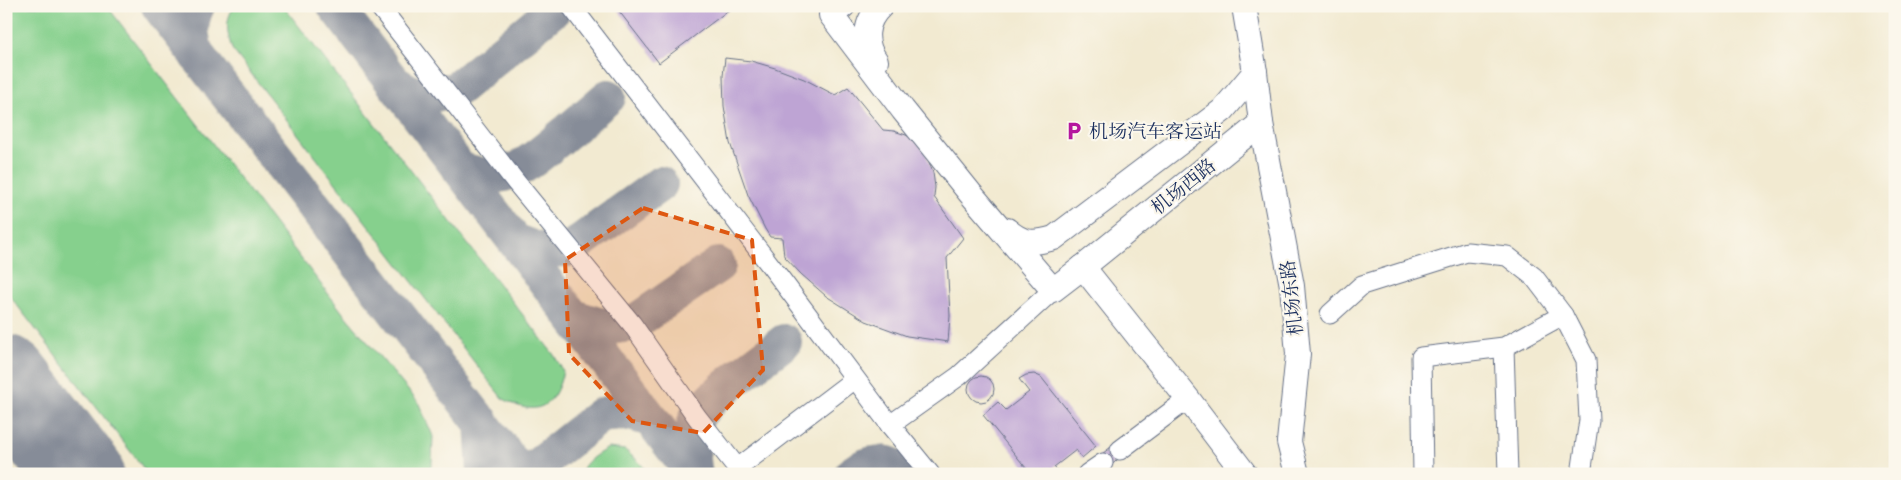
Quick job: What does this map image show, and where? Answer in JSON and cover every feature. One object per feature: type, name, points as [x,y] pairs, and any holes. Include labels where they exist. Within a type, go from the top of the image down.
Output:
[{"type":"main road","points":[[881,6],[869,20],[866,36],[872,56],[903,100],[995,219],[1016,238],[1027,242],[1040,242],[1054,238],[1223,110],[1255,72]]},
{"type":"main road","points":[[1244,6],[1261,122]]},
{"type":"main road","points":[[832,9],[964,185],[1053,290]]},
{"type":"main road","name":"机场西路","points":[[1053,290],[1261,122]]},
{"type":"main road","name":"机场东路","points":[[1261,122],[1292,286],[1298,354],[1289,442],[1297,474]]},
{"type":"main road","points":[[1083,267],[1245,474]]},
{"type":"street","points":[[379,6],[516,181],[632,324],[697,417],[740,471],[855,379]]},
{"type":"street","points":[[571,6],[890,425],[930,474]]},
{"type":"street","points":[[1330,314],[1362,285],[1468,252],[1507,256],[1534,277],[1563,315],[1586,360],[1589,420],[1581,474]]},
{"type":"street","points":[[890,425],[959,376],[1053,290]]},
{"type":"street","points":[[1422,474],[1421,358],[1504,347],[1563,315]]},
{"type":"street","points":[[1504,347],[1508,474]]},
{"type":"street","points":[[1120,450],[1188,399]]},
{"type":"street","points":[[1087,474],[1103,463]]},
{"type":"highlighted area","points":[[643,208],[752,240],[763,370],[703,433],[632,421],[569,354],[565,260]]},
{"type":"green space","points":[[6,6],[107,6],[343,313],[418,402],[433,436],[432,463],[428,474],[148,474],[6,291]]},
{"type":"green space","points":[[235,6],[284,7],[554,355],[563,371],[555,394],[549,402],[534,408],[524,408],[502,398],[232,49],[228,22]]},
{"type":"green space","points":[[608,448],[625,450],[649,474],[581,474],[588,462]]},
{"type":"building","points":[[615,6],[734,6],[659,63]]},
{"type":"building","points":[[725,58],[751,61],[775,68],[804,79],[835,95],[848,87],[883,130],[906,135],[925,151],[933,173],[934,197],[963,238],[947,258],[950,316],[948,342],[907,336],[866,321],[826,296],[784,256],[782,238],[770,237],[748,195],[730,143],[724,106],[723,76]]},
{"type":"building","points":[[1034,374],[1041,377],[1096,446],[1082,458],[1076,450],[1054,467],[1060,474],[1031,474],[983,415],[998,402],[1006,410],[1029,392],[1019,379],[1026,375]]},
{"type":"building","points":[[981,376],[991,379],[994,389],[991,399],[981,402],[971,399],[968,389],[971,379]]},
{"type":"building","points":[[1115,444],[1124,454],[1107,469],[1098,457]]},
{"type":"taxiway","points":[[159,6],[521,474]]},
{"type":"taxiway","points":[[197,6],[192,19],[191,31],[197,56]]},
{"type":"taxiway","points":[[335,6],[693,474]]},
{"type":"taxiway","points":[[394,83],[413,94],[427,96],[457,89],[554,9]]},
{"type":"taxiway","points":[[469,172],[496,176],[520,168],[541,154],[608,97]]},
{"type":"taxiway","points":[[516,242],[538,250],[570,249],[660,184]]},
{"type":"taxiway","points":[[573,317],[598,325],[632,324],[718,265]]},
{"type":"taxiway","points":[[695,474],[692,438],[694,424],[703,408],[737,378],[784,342]]},
{"type":"taxiway","points":[[527,474],[600,416],[620,412],[639,415],[652,420]]},
{"type":"taxiway","points":[[482,422],[485,474]]},
{"type":"taxiway","points":[[852,474],[864,467],[877,463],[891,465],[902,474]]},
{"type":"runway","points":[[6,380],[79,474]]},
{"type":"place","name":"机场汽车客运站","points":[[1074,131]]}]
